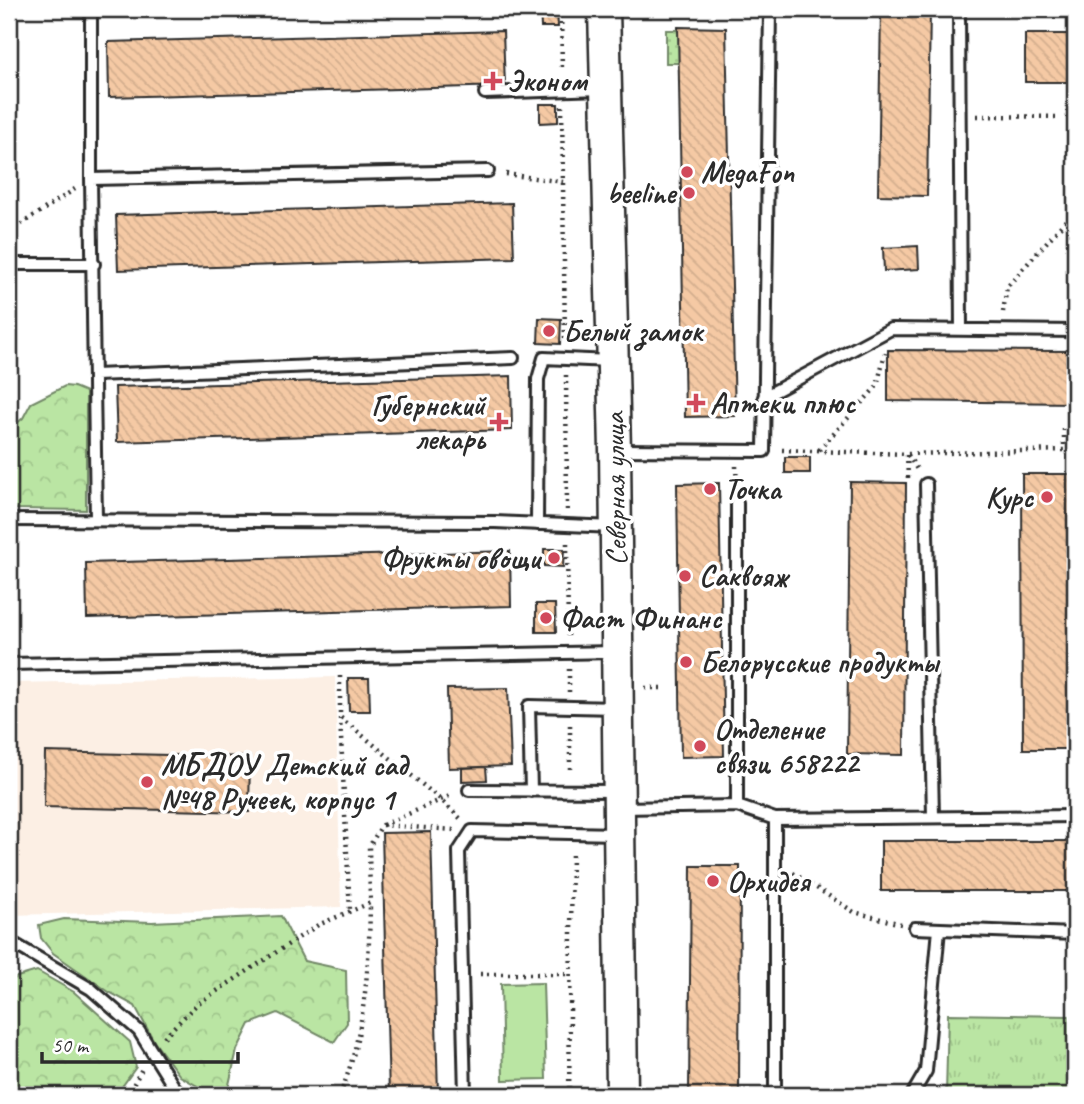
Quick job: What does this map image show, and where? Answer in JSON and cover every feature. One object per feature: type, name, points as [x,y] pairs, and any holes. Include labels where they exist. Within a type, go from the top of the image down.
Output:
[{"type":"main road","name":"Северная улица","points":[[604,9],[615,450],[622,1095]]},
{"type":"lane","points":[[91,9],[96,519]]},
{"type":"lane","points":[[615,450],[764,451],[770,9]]},
{"type":"lane","points":[[959,9],[961,330]]},
{"type":"lane","points":[[485,93],[605,89]]},
{"type":"lane","points":[[91,180],[488,171]]},
{"type":"lane","points":[[9,264],[94,264]]},
{"type":"lane","points":[[764,397],[891,329],[1075,331]]},
{"type":"lane","points":[[95,375],[513,358]]},
{"type":"lane","points":[[537,523],[538,379],[544,358],[613,361]]},
{"type":"lane","points":[[926,484],[933,816]]},
{"type":"lane","points":[[737,503],[737,806]]},
{"type":"lane","points":[[9,520],[537,523],[616,527]]},
{"type":"lane","points":[[9,664],[617,652]]},
{"type":"lane","points":[[531,791],[529,706],[619,708]]},
{"type":"lane","points":[[469,790],[531,791],[619,811]]},
{"type":"lane","points":[[465,1095],[459,851],[472,831],[619,811],[737,806],[775,819],[1075,816]]},
{"type":"lane","points":[[775,819],[775,1095]]},
{"type":"lane","points":[[915,928],[1075,934]]},
{"type":"lane","points":[[912,1095],[926,1071],[939,929]]},
{"type":"lane","points":[[9,941],[91,989],[139,1031],[179,1095]]},
{"type":"path","points":[[561,9],[566,359]]},
{"type":"path","points":[[961,116],[1075,118]]},
{"type":"path","points":[[488,171],[563,182]]},
{"type":"path","points":[[9,232],[91,180]]},
{"type":"path","points":[[1000,330],[1007,287],[1075,210]]},
{"type":"path","points":[[818,450],[877,386],[891,329]]},
{"type":"path","points":[[764,451],[818,450],[907,454],[1064,450],[1064,428],[1075,427]]},
{"type":"path","points":[[735,451],[737,503]]},
{"type":"path","points":[[907,454],[909,483]]},
{"type":"path","points":[[340,658],[340,717],[350,911]]},
{"type":"path","points":[[340,717],[440,799],[472,831]]},
{"type":"path","points":[[340,1095],[353,1063],[369,969],[369,847],[382,825],[440,799],[469,790]]},
{"type":"path","points":[[382,825],[472,831]]},
{"type":"path","points":[[775,861],[854,912],[915,928]]},
{"type":"path","points":[[125,1095],[151,1050],[197,1004],[318,925],[370,903]]},
{"type":"path","points":[[462,974],[570,974]]},
{"type":"shaded area","points":[[335,677],[341,907],[9,915],[10,683]]},
{"type":"green space","points":[[666,30],[679,30],[679,63],[666,63]]},
{"type":"green space","points":[[65,386],[86,392],[86,510],[14,509],[9,506],[9,447],[15,436],[16,424],[23,418],[31,403]]},
{"type":"green space","points":[[281,916],[304,961],[346,970],[347,1023],[334,1042],[278,1013],[250,1024],[237,1050],[228,1089],[201,1088],[180,1076],[155,1043],[135,1006],[109,992],[53,953],[41,938],[39,925],[64,919],[152,922]]},
{"type":"green space","points":[[37,971],[74,992],[130,1042],[136,1067],[116,1095],[9,1095],[9,983],[17,977]]},
{"type":"green space","points":[[543,983],[546,1079],[503,1080],[501,984]]},
{"type":"green space","points":[[948,1014],[1070,1016],[1068,1095],[946,1095]]},
{"type":"building","points":[[540,9],[557,9],[558,27],[541,27]]},
{"type":"building","points":[[881,9],[930,9],[927,196],[878,195]]},
{"type":"building","points":[[678,27],[726,28],[735,416],[685,417]]},
{"type":"building","points":[[503,31],[505,86],[109,97],[108,42]]},
{"type":"building","points":[[1025,34],[1075,34],[1075,82],[1025,82]]},
{"type":"building","points":[[540,104],[558,104],[558,122],[540,123]]},
{"type":"building","points":[[512,203],[514,258],[118,270],[116,215]]},
{"type":"building","points":[[918,246],[919,269],[884,271],[883,248]]},
{"type":"building","name":"Белый замок","points":[[539,318],[561,319],[560,344],[538,343]]},
{"type":"building","points":[[888,350],[1075,351],[1075,403],[888,401]]},
{"type":"building","points":[[511,376],[512,430],[117,442],[115,387]]},
{"type":"building","points":[[785,457],[810,457],[810,473],[785,473]]},
{"type":"building","points":[[1022,474],[1075,474],[1075,749],[1023,749]]},
{"type":"building","points":[[850,482],[906,483],[904,755],[847,754]]},
{"type":"building","points":[[719,483],[724,756],[681,757],[677,484]]},
{"type":"building","name":"Фрукты овощи","points":[[544,549],[564,549],[563,567],[544,566]]},
{"type":"building","points":[[510,551],[511,606],[87,618],[86,563]]},
{"type":"building","name":"Фаст Финанс","points":[[536,604],[555,604],[556,632],[536,632]]},
{"type":"building","points":[[348,678],[369,678],[370,711],[349,711]]},
{"type":"building","points":[[508,688],[511,766],[449,768],[447,689]]},
{"type":"building","name":"МБДОУ Детский сад №48 Ручеек, корпус 1","points":[[45,752],[250,757],[249,812],[44,807]]},
{"type":"building","points":[[486,767],[487,780],[462,781],[462,768]]},
{"type":"building","points":[[431,832],[438,1095],[389,1095],[382,833]]},
{"type":"building","points":[[881,841],[1075,841],[1075,891],[881,891]]},
{"type":"building","points":[[691,866],[740,866],[739,1095],[689,1095]]},
{"type":"place","name":"Эконом","points":[[493,81]]},
{"type":"place","name":"MegaFon","points":[[687,172]]},
{"type":"place","name":"beeline","points":[[689,193]]},
{"type":"place","name":"Белый замок","points":[[549,331]]},
{"type":"place","name":"Аптеки плюс","points":[[696,403]]},
{"type":"place","name":"Губернский лекарь","points":[[499,422]]},
{"type":"place","name":"Точка","points":[[710,489]]},
{"type":"place","name":"Курс","points":[[1047,497]]},
{"type":"place","name":"Фрукты овощи","points":[[554,558]]},
{"type":"place","name":"Саквояж","points":[[685,576]]},
{"type":"place","name":"Фаст Финанс","points":[[546,618]]},
{"type":"place","name":"Белорусские продукты","points":[[686,662]]},
{"type":"place","name":"Отделение связи 658222","points":[[700,746]]},
{"type":"place","name":"МБДОУ Детский сад №48 Ручеек, корпус 1","points":[[147,782]]},
{"type":"place","name":"Орхидея","points":[[713,881]]}]
